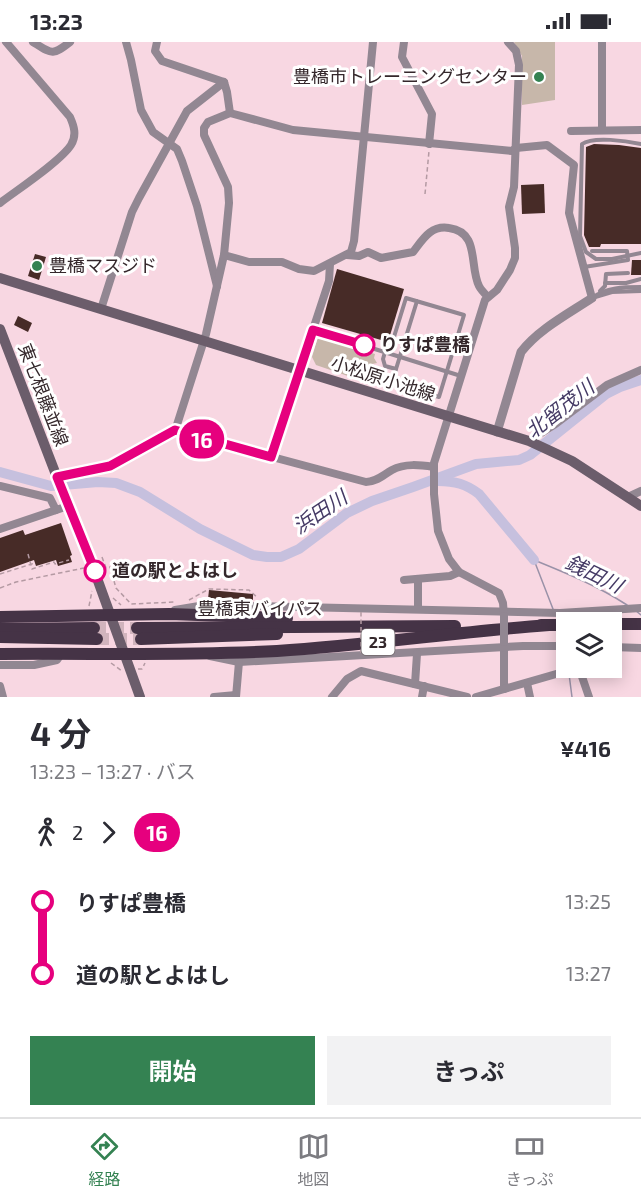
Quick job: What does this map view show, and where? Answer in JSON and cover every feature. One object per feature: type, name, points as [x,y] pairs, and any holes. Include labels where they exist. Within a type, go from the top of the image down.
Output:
[{"type":"highway","name":"23","points":[[3,615],[169,614],[366,621],[402,626]]},
{"type":"highway","name":"23","points":[[0,654],[206,654],[350,645],[549,625]]},
{"type":"highway","name":"豊橋東バイパス","points":[[139,633],[283,626],[556,625]]},
{"type":"highway","points":[[0,629],[95,633],[0,637]]},
{"type":"main road","name":"小松原小池線","points":[[0,278],[531,442],[572,461],[641,506]]},
{"type":"main road","name":"東七根藤並線","points":[[0,329],[4,350],[57,477],[99,598],[109,615],[140,697]]},
{"type":"street","points":[[0,203],[61,155],[71,144],[75,128],[70,117],[6,42]]},
{"type":"street","points":[[33,42],[56,53],[70,42]]},
{"type":"street","points":[[126,42],[141,110],[153,132],[170,142],[177,149],[182,161],[197,206],[217,286]]},
{"type":"street","points":[[157,42],[155,51],[162,62],[224,82]]},
{"type":"street","points":[[224,255],[249,262],[282,262],[309,271],[330,264],[353,249],[373,42]]},
{"type":"street","points":[[404,42],[402,57],[432,114],[429,144]]},
{"type":"street","points":[[504,689],[502,597],[499,592],[459,572],[449,559],[438,531],[434,469],[485,300],[497,290],[510,270],[514,258],[515,248],[509,214],[514,187],[519,65],[516,51],[508,42]]},
{"type":"street","points":[[602,42],[602,130]]},
{"type":"street","points":[[101,309],[132,212],[187,111],[224,82]]},
{"type":"street","points":[[224,82],[230,113]]},
{"type":"street","points":[[57,477],[110,466],[175,430],[203,341],[217,286],[224,255],[229,203],[228,187],[204,135],[204,128],[208,122],[230,113],[292,130],[429,144],[512,151],[516,148],[548,145],[574,165],[569,213],[584,267],[595,296],[543,332],[521,352],[497,432]]},
{"type":"street","points":[[572,131],[641,130]]},
{"type":"street","points":[[347,255],[359,256],[368,252],[381,258],[413,252],[425,236],[435,228],[456,229],[463,233],[471,244],[479,287],[488,297]]},
{"type":"street","points":[[271,457],[301,370],[328,280],[330,264]]},
{"type":"street","points":[[531,442],[607,385],[641,370]]},
{"type":"street","points":[[175,430],[366,482],[372,482],[394,469],[407,465],[434,469]]},
{"type":"street","points":[[0,486],[50,498],[56,510]]},
{"type":"street","points":[[628,497],[641,491]]},
{"type":"street","points":[[0,529],[68,506]]},
{"type":"street","points":[[404,580],[450,576],[459,572]]},
{"type":"street","points":[[418,579],[418,609]]},
{"type":"street","points":[[169,614],[175,610],[205,605],[504,613],[640,608]]},
{"type":"street","points":[[206,654],[213,658],[238,662],[417,654],[504,645],[556,646]]},
{"type":"street","points":[[622,647],[641,648]]},
{"type":"street","points":[[0,665],[44,663],[57,660],[62,653]]},
{"type":"street","points":[[417,654],[422,697]]},
{"type":"street","points":[[361,655],[362,671]]},
{"type":"street","points":[[214,697],[236,696],[238,662]]},
{"type":"street","points":[[332,697],[347,679],[362,671],[467,697]]},
{"type":"street","points":[[476,697],[556,674]]},
{"type":"street","points":[[578,678],[589,697]]},
{"type":"street","points":[[527,683],[530,697]]},
{"type":"street","points":[[0,686],[3,697]]},
{"type":"lane","points":[[641,144],[586,141],[582,144],[580,236],[588,255],[596,259],[612,259],[641,253]]},
{"type":"lane","points":[[584,267],[628,260],[627,251],[592,251]]},
{"type":"lane","points":[[595,296],[605,283],[606,273],[628,273]]},
{"type":"lane","points":[[605,283],[626,283],[641,279]]},
{"type":"lane","points":[[595,296],[641,289]]},
{"type":"lane","points":[[396,369],[385,366],[382,359],[387,353],[406,298],[417,301],[464,315],[439,397],[392,382],[417,301]]},
{"type":"lane","points":[[313,330],[461,376]]},
{"type":"path","points":[[425,194],[429,144]]},
{"type":"path","points":[[28,554],[32,569],[69,560]]},
{"type":"path","points":[[102,557],[106,568],[110,567],[116,588],[131,604],[174,603],[190,600],[209,589],[249,590],[258,598]]},
{"type":"path","points":[[0,574],[35,562]]},
{"type":"path","points":[[0,588],[84,567]]},
{"type":"path","points":[[361,610],[361,655]]},
{"type":"shaded area","name":"豊橋市トレーニングセンター","points":[[514,42],[555,42],[555,100],[522,105],[522,56]]},
{"type":"shaded area","points":[[318,337],[375,354],[374,358],[377,363],[363,366],[366,379],[377,377],[374,385],[316,365],[312,357]]},
{"type":"building","points":[[594,144],[641,148],[641,244],[601,244],[600,247],[589,247],[584,235],[586,147]]},
{"type":"building","points":[[544,184],[545,213],[522,214],[521,185]]},
{"type":"building","name":"豊橋マスジド","points":[[35,254],[46,257],[39,280],[28,276]]},
{"type":"building","points":[[632,260],[641,260],[641,275],[631,275]]},
{"type":"building","name":"りすぱ豊橋","points":[[337,269],[404,289],[388,342],[322,323]]},
{"type":"building","points":[[18,316],[32,323],[28,332],[14,325]]},
{"type":"building","points":[[61,523],[72,555],[70,556],[72,562],[58,566],[56,560],[36,566],[34,560],[0,572],[0,538],[23,530],[25,535]]},
{"type":"building","points":[[209,590],[253,594],[253,600],[208,599]]},
{"type":"waterway","name":"浜田川","points":[[0,472],[51,486],[98,482],[116,483],[140,492],[200,529],[253,555],[281,557],[299,549],[347,513],[372,501],[476,464],[519,460],[530,455],[606,394],[641,380]]},
{"type":"waterway","name":"浜田川","points":[[438,481],[460,484],[479,494],[534,560]]},
{"type":"waterway","name":"銭田川","points":[[534,560],[593,586],[627,605]]},
{"type":"waterway","points":[[534,560],[553,609]]},
{"type":"waterway","name":"銭田川","points":[[636,611],[641,615]]},
{"type":"waterway","points":[[570,678],[572,697]]},
{"type":"tunnel","points":[[94,628],[137,628]]},
{"type":"tunnel","points":[[97,639],[141,639]]},
{"type":"bus line","name":"16","points":[[95,571],[57,477],[110,466],[170,435],[175,430],[186,435],[271,457],[313,330],[364,345]]},
{"type":"place","name":"豊橋市トレーニングセンター","points":[[539,77]]},
{"type":"place","name":"豊橋マスジド","points":[[37,266]]},
{"type":"place","name":"りすぱ豊橋","points":[[364,345]]},
{"type":"place","name":"道の駅とよはし","points":[[95,571]]},
{"type":"water label","name":"北留茂川","points":[[560,409]]}]
